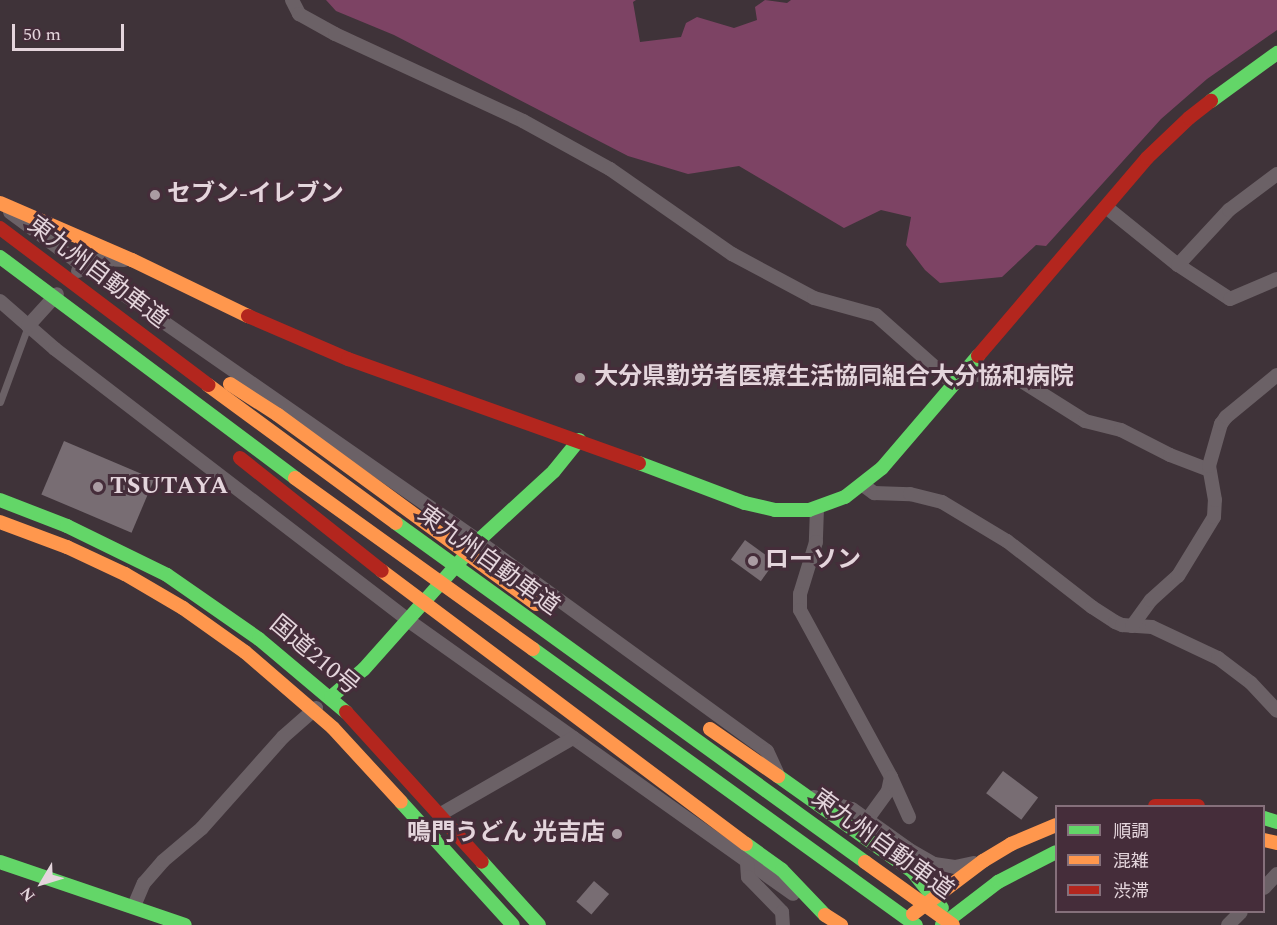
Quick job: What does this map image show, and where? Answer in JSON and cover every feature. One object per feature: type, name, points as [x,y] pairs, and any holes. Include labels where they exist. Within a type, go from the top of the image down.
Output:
[{"type":"main road","points":[[2,205],[132,260],[299,340],[579,440],[745,503],[789,511],[817,508],[834,503],[863,485],[882,468],[1147,158],[1189,118],[1277,53]]},
{"type":"main road","name":"東九州自動車道","points":[[0,228],[266,429],[949,924]]},
{"type":"main road","points":[[17,241],[278,415],[466,550],[550,615]]},
{"type":"main road","name":"東九州自動車道","points":[[0,257],[252,447],[915,925]]},
{"type":"main road","points":[[0,264],[39,299],[180,410]]},
{"type":"main road","points":[[330,697],[364,669],[410,621],[478,541],[554,471],[579,440]]},
{"type":"main road","points":[[226,446],[442,618],[782,870],[834,922]]},
{"type":"main road","name":"国道210号","points":[[0,500],[97,539],[166,575],[230,617],[330,697],[366,732],[539,925]]},
{"type":"main road","name":"国道210号","points":[[0,522],[85,555],[152,589],[245,652],[314,710],[410,810],[513,925]]},
{"type":"main road","points":[[696,719],[913,872],[935,896],[949,924],[998,882],[1055,853]]},
{"type":"main road","points":[[900,925],[983,861],[1011,844],[1055,825]]},
{"type":"main road","points":[[0,862],[185,925]]},
{"type":"main road","points":[[970,922],[980,902],[998,882]]},
{"type":"main road","points":[[915,925],[920,908]]},
{"type":"street","points":[[292,0],[299,14],[335,34],[524,121],[610,169],[689,225],[752,265],[828,304],[876,315],[954,384]]},
{"type":"street","points":[[1178,265],[1229,210],[1277,174]]},
{"type":"street","points":[[2,205],[32,231],[478,541],[766,751],[774,762],[778,776]]},
{"type":"street","points":[[1106,207],[1178,265],[1230,299],[1277,279]]},
{"type":"street","points":[[28,326],[83,266],[104,259],[132,260]]},
{"type":"street","points":[[0,301],[55,349],[410,621],[747,863],[834,922]]},
{"type":"street","points":[[969,367],[978,375],[1001,375],[1020,380],[1085,422],[1113,427],[1185,462],[1209,470]]},
{"type":"street","points":[[1132,626],[1151,600],[1178,576],[1214,517],[1215,500],[1209,470],[1215,442],[1226,417],[1277,375]]},
{"type":"street","points":[[863,485],[874,493],[910,494],[942,502],[1007,542],[1100,613],[1122,625],[1158,629],[1218,658],[1251,682],[1277,711]]},
{"type":"street","points":[[817,508],[816,542],[800,594],[800,610],[891,777],[909,817]]},
{"type":"street","points":[[134,906],[144,883],[157,867],[209,821],[283,737],[330,697]]},
{"type":"street","points":[[439,815],[573,738]]},
{"type":"street","points":[[868,819],[888,790],[891,777]]},
{"type":"street","points":[[804,793],[852,809],[908,849],[934,864],[956,867],[983,861]]},
{"type":"street","points":[[747,863],[748,877],[782,912],[783,925]]},
{"type":"street","points":[[1265,886],[1277,874]]},
{"type":"street","points":[[1228,925],[1240,913]]},
{"type":"lane","points":[[0,402],[28,326]]},
{"type":"shaded area","points":[[326,0],[636,0],[633,2],[640,42],[681,37],[686,23],[697,17],[734,28],[757,20],[755,7],[765,0],[787,3],[791,0],[1277,0],[1277,30],[1207,79],[1161,119],[1046,246],[1036,245],[1002,277],[940,283],[925,270],[906,245],[911,217],[881,210],[844,228],[739,166],[688,174],[628,156],[394,35],[336,11]]},
{"type":"building","name":"TSUTAYA","points":[[64,441],[154,479],[132,533],[41,494]]},
{"type":"building","name":"ローソン","points":[[745,540],[775,562],[761,581],[731,559]]},
{"type":"building","points":[[1003,771],[1038,797],[1021,820],[986,793]]},
{"type":"building","points":[[594,881],[609,894],[591,914],[576,901]]},
{"type":"traffic: fast","points":[[1211,101],[1277,53]]},
{"type":"traffic: fast","points":[[0,257],[295,478]]},
{"type":"traffic: fast","points":[[639,463],[745,503],[775,510],[809,510],[845,497],[882,468],[978,356]]},
{"type":"traffic: fast","points":[[331,697],[364,669],[478,541],[554,471],[579,440]]},
{"type":"traffic: fast","points":[[0,500],[67,526],[167,575],[259,639],[346,712]]},
{"type":"traffic: fast","points":[[396,523],[865,862]]},
{"type":"traffic: fast","points":[[533,649],[916,925]]},
{"type":"traffic: fast","points":[[778,776],[913,872],[942,908]]},
{"type":"traffic: fast","points":[[401,802],[513,925]]},
{"type":"traffic: fast","points":[[1265,818],[1277,822]]},
{"type":"traffic: fast","points":[[746,844],[782,870],[825,915]]},
{"type":"traffic: fast","points":[[942,925],[998,882],[1055,853]]},
{"type":"traffic: fast","points":[[0,862],[185,925]]},
{"type":"traffic: fast","points":[[482,862],[539,925]]},
{"type":"traffic: slow","points":[[0,203],[132,260],[248,316]]},
{"type":"traffic: slow","points":[[230,384],[278,415],[536,604]]},
{"type":"traffic: slow","points":[[208,385],[396,523]]},
{"type":"traffic: slow","points":[[295,478],[533,649]]},
{"type":"traffic: slow","points":[[0,522],[67,547],[125,574],[183,608],[245,652],[333,728],[401,802]]},
{"type":"traffic: slow","points":[[382,571],[746,844]]},
{"type":"traffic: slow","points":[[710,729],[778,776]]},
{"type":"traffic: slow","points":[[913,914],[983,861],[1011,844],[1055,825]]},
{"type":"traffic: slow","points":[[1265,840],[1277,843]]},
{"type":"traffic: slow","points":[[865,862],[953,925]]},
{"type":"traffic: slow","points":[[825,915],[841,925]]},
{"type":"traffic: jam","points":[[978,356],[1147,158],[1189,118],[1211,101]]},
{"type":"traffic: jam","points":[[0,228],[208,385]]},
{"type":"traffic: jam","points":[[248,316],[348,359],[639,463]]},
{"type":"traffic: jam","points":[[240,458],[382,571]]},
{"type":"traffic: jam","points":[[346,712],[482,862]]},
{"type":"place","name":"セブン-イレブン","points":[[155,195]]},
{"type":"place","name":"大分県勤労者医療生活協同組合大分協和病院","points":[[580,378]]},
{"type":"place","name":"TSUTAYA","points":[[98,487]]},
{"type":"place","name":"ローソン","points":[[753,561]]},
{"type":"place","name":"鳴門うどん 光吉店","points":[[617,834]]}]
